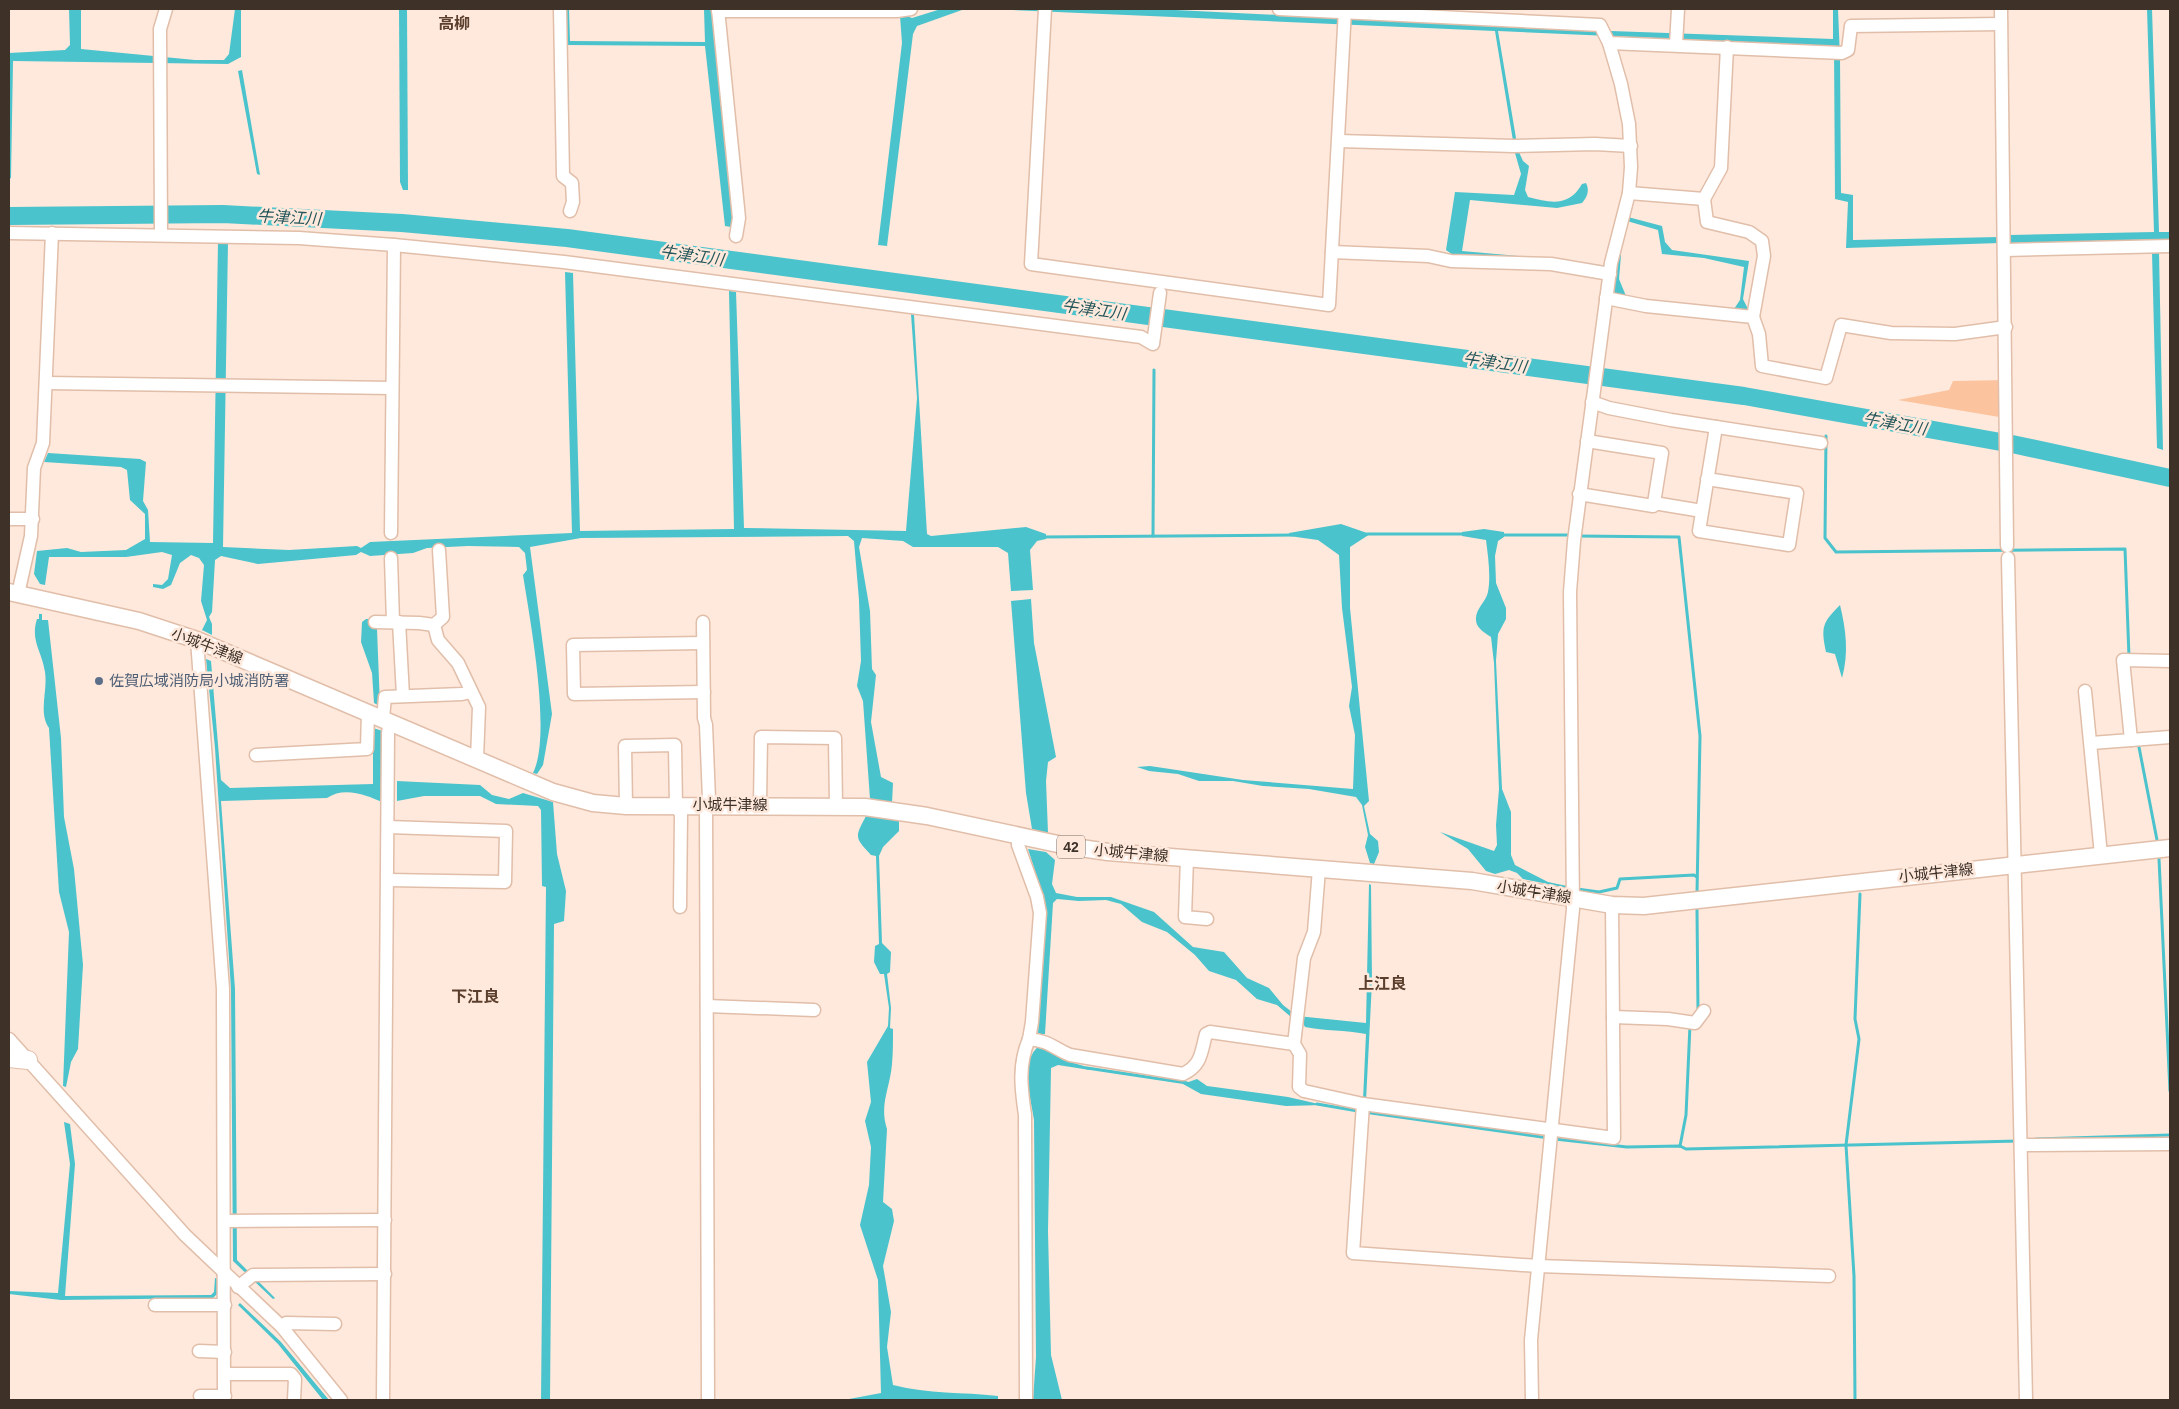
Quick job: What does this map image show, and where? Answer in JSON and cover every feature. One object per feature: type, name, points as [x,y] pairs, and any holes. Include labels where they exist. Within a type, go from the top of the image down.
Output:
[{"type":"highway","points":[[9,1058],[28,1060]]},
{"type":"main road","name":"小城牛津線","points":[[13,593],[139,621],[197,640],[553,792],[593,803],[626,806],[836,806],[892,810],[1067,846],[1108,852],[1574,891],[1612,905],[1644,906],[1675,904],[1746,893],[2170,848]]},
{"type":"street","points":[[161,234],[160,29],[166,9]]},
{"type":"street","points":[[560,9],[563,176],[572,183],[573,202],[570,211]]},
{"type":"street","points":[[1279,9],[1345,10],[1600,25],[1622,84],[1631,146],[1629,193],[1610,268],[1574,534],[1570,592],[1574,891],[1531,1340],[1532,1400]]},
{"type":"street","points":[[1676,38],[1678,9]]},
{"type":"street","points":[[2001,9],[2007,552],[2013,865],[2016,878],[2026,1400]]},
{"type":"street","points":[[736,236],[739,218],[718,10],[905,10]]},
{"type":"street","points":[[1045,11],[1031,264],[1329,305],[1345,10]]},
{"type":"street","points":[[1606,37],[1676,38],[1727,47],[1836,53],[1848,50],[1851,26],[2001,24]]},
{"type":"street","points":[[1727,47],[1721,168],[1704,199],[1707,222],[1749,232],[1762,241],[1764,256],[1752,317],[1759,334],[1762,366],[1826,378],[1841,325],[1891,333],[1955,334],[2006,327]]},
{"type":"street","points":[[1339,141],[1517,146],[1595,144],[1631,146]]},
{"type":"street","points":[[1629,193],[1704,199]]},
{"type":"street","points":[[9,233],[161,234],[299,238],[394,245],[564,262],[916,307],[1141,337],[1153,344],[1160,292]]},
{"type":"street","points":[[13,593],[31,536],[34,468],[43,443],[52,233]]},
{"type":"street","points":[[391,533],[394,245]]},
{"type":"street","points":[[2005,250],[2170,246]]},
{"type":"street","points":[[1332,252],[1428,256],[1451,261],[1610,268]]},
{"type":"street","points":[[1138,279],[1151,290],[1160,292],[1167,292],[1179,284]]},
{"type":"street","points":[[1606,298],[1646,306],[1752,317]]},
{"type":"street","points":[[46,383],[392,388]]},
{"type":"street","points":[[1592,402],[1609,408],[1821,443]]},
{"type":"street","points":[[1707,479],[1797,493],[1788,545],[1699,531],[1707,479],[1716,427]]},
{"type":"street","points":[[1587,441],[1662,453],[1654,503]]},
{"type":"street","points":[[1579,494],[1653,506],[1654,503],[1702,511]]},
{"type":"street","points":[[9,519],[33,519]]},
{"type":"street","points":[[434,626],[443,617],[439,550]]},
{"type":"street","points":[[391,558],[403,696]]},
{"type":"street","points":[[375,622],[434,626]]},
{"type":"street","points":[[703,622],[709,799],[706,805],[708,1400]]},
{"type":"street","points":[[434,626],[438,640],[458,663],[480,707],[477,759]]},
{"type":"street","points":[[197,640],[223,989],[225,1275],[224,1398],[200,1396]]},
{"type":"street","points":[[703,643],[573,645],[574,694],[704,692]]},
{"type":"street","points":[[2137,739],[2129,660],[2170,661]]},
{"type":"street","points":[[2086,690],[2101,855]]},
{"type":"street","points":[[383,1400],[388,880],[388,733],[385,697],[471,692]]},
{"type":"street","points":[[256,755],[367,750],[368,712]]},
{"type":"street","points":[[760,805],[760,737],[770,737],[835,738],[836,806]]},
{"type":"street","points":[[2090,744],[2170,737]]},
{"type":"street","points":[[626,806],[625,746],[675,745],[676,806],[681,814],[680,907]]},
{"type":"street","points":[[388,827],[506,831],[505,882],[388,880]]},
{"type":"street","points":[[1018,836],[1018,845],[1037,897],[1040,913],[1032,1022],[1037,1039],[1070,1055],[1183,1074],[1193,1069],[1199,1061],[1206,1034],[1210,1032],[1294,1044]]},
{"type":"street","points":[[1187,858],[1185,917],[1206,920]]},
{"type":"street","points":[[1319,869],[1314,932],[1304,958],[1294,1044],[1300,1054],[1299,1087],[1304,1091],[1362,1111],[1551,1136],[1614,1138],[1612,905]]},
{"type":"street","points":[[707,1006],[814,1010]]},
{"type":"street","points":[[1613,1017],[1668,1019],[1691,1023],[1704,1011]]},
{"type":"street","points":[[9,1038],[120,1164],[225,1275],[246,1280],[385,1274]]},
{"type":"street","points":[[1026,1399],[1025,1125],[1020,1080],[1023,1054],[1037,1039]]},
{"type":"street","points":[[1362,1111],[1353,1253],[1538,1266],[1829,1276]]},
{"type":"street","points":[[2020,1141],[2170,1144]]},
{"type":"street","points":[[224,1221],[385,1220]]},
{"type":"street","points":[[246,1280],[282,1328],[341,1400]]},
{"type":"street","points":[[155,1305],[225,1305]]},
{"type":"street","points":[[282,1328],[286,1324],[335,1324]]},
{"type":"street","points":[[199,1352],[225,1352]]},
{"type":"street","points":[[224,1374],[291,1374],[295,1379],[294,1400]]},
{"type":"shaded area","points":[[2009,380],[2011,419],[1898,400],[1949,390],[1953,381]]},
{"type":"water","points":[[69,9],[81,9],[81,49],[195,60],[224,60],[229,54],[235,9],[241,9],[241,57],[228,64],[13,61],[11,178],[9,179],[9,53],[65,50],[70,45]]},
{"type":"water","points":[[399,9],[407,9],[408,190],[403,190],[400,182]]},
{"type":"water","points":[[566,9],[569,9],[570,41],[705,42],[704,9],[713,9],[713,28],[733,211],[731,227],[725,226],[705,46],[567,45]]},
{"type":"water","points":[[941,9],[976,9],[962,10],[917,26],[913,34],[887,246],[878,245],[902,43],[900,16],[904,15],[912,18]]},
{"type":"water","points":[[988,9],[1155,9],[1611,31],[1833,39],[1833,9],[1838,9],[1841,193],[1853,195],[1853,240],[2000,237],[2000,243],[1846,248],[1848,202],[1835,199],[1834,46],[1498,31],[1518,150],[1523,161],[1529,166],[1525,190],[1528,197],[1552,202],[1565,200],[1571,197],[1582,184],[1586,183],[1588,191],[1582,203],[1557,208],[1470,200],[1462,251],[1564,260],[1614,267],[1618,254],[1621,255],[1619,279],[1626,296],[1616,295],[1613,292],[1615,272],[1453,255],[1446,250],[1455,192],[1514,195],[1521,174],[1515,153],[1495,31]]},
{"type":"water","points":[[2147,9],[2152,9],[2159,232],[2170,232],[2170,239],[2010,243],[2010,235],[2154,232]]},
{"type":"water","points":[[242,70],[260,175],[257,174],[238,71]]},
{"type":"water","points":[[1628,217],[1662,226],[1665,242],[1672,250],[1749,261],[1743,299],[1748,309],[1742,312],[1732,312],[1740,300],[1744,267],[1704,258],[1662,254],[1658,230],[1627,221]]},
{"type":"water","points":[[218,242],[228,242],[223,547],[289,550],[357,546],[361,548],[370,542],[572,533],[565,272],[573,273],[580,531],[734,529],[729,291],[736,292],[744,528],[906,531],[917,398],[911,314],[914,315],[927,534],[931,536],[1026,527],[1046,534],[1046,539],[1037,541],[1030,550],[1033,590],[1011,591],[1008,553],[998,547],[913,547],[903,541],[862,538],[859,547],[870,611],[872,669],[876,675],[871,722],[881,777],[893,783],[892,803],[870,799],[863,701],[857,686],[861,661],[859,600],[854,541],[848,536],[581,538],[530,547],[552,714],[543,765],[537,774],[533,773],[538,755],[540,732],[538,677],[523,575],[527,570],[525,553],[519,547],[468,546],[427,548],[413,553],[370,556],[361,552],[356,555],[258,564],[221,556],[215,560],[212,612],[209,617],[212,624],[212,635],[202,630],[207,620],[201,601],[204,565],[199,558],[191,555],[180,563],[171,585],[163,589],[153,587],[153,584],[162,585],[168,579],[172,555],[162,552],[126,557],[49,557],[45,585],[40,584],[34,574],[37,551],[67,548],[81,552],[126,550],[145,539],[145,514],[130,500],[127,470],[121,467],[44,462],[48,453],[140,459],[146,462],[143,501],[148,510],[150,542],[213,543]]},
{"type":"water","points":[[2152,252],[2159,252],[2163,450],[2157,448]]},
{"type":"water","points":[[1341,524],[1370,534],[1350,547],[1350,608],[1369,801],[1364,806],[1370,834],[1378,841],[1379,852],[1374,864],[1370,863],[1365,847],[1368,835],[1362,805],[1356,797],[1309,789],[1263,786],[1233,781],[1199,781],[1178,774],[1149,771],[1137,767],[1150,766],[1243,780],[1353,789],[1355,735],[1349,706],[1352,687],[1342,608],[1339,555],[1318,540],[1289,536],[1289,533]]},
{"type":"water","points":[[1484,529],[1504,532],[1504,537],[1498,541],[1495,556],[1496,583],[1506,608],[1506,619],[1498,634],[1496,661],[1502,789],[1511,812],[1511,855],[1515,865],[1548,882],[1567,886],[1568,888],[1523,879],[1517,873],[1509,870],[1495,874],[1486,871],[1468,849],[1440,832],[1494,851],[1497,845],[1496,825],[1499,789],[1494,663],[1491,637],[1479,628],[1476,623],[1477,612],[1488,592],[1488,553],[1486,540],[1462,536],[1462,532]]},
{"type":"water","points":[[1031,599],[1034,643],[1056,757],[1048,762],[1046,781],[1048,833],[1032,829],[1026,793],[1011,601]]},
{"type":"water","points":[[1840,605],[1846,641],[1842,678],[1835,654],[1826,652],[1823,631],[1826,621]]},
{"type":"water","points":[[39,614],[42,614],[42,620],[48,620],[61,738],[64,817],[74,869],[83,965],[78,1049],[71,1062],[66,1087],[63,1086],[69,932],[59,892],[49,728],[44,715],[46,679],[35,634]]},
{"type":"water","points":[[370,619],[377,629],[380,706],[374,703],[372,673],[361,642],[362,622]]},
{"type":"water","points":[[206,659],[211,661],[221,780],[230,788],[373,784],[373,728],[383,731],[384,803],[370,797],[348,792],[334,794],[327,798],[221,801],[235,989],[237,1260],[275,1298],[273,1299],[233,1261],[231,989],[215,748]]},
{"type":"water","points":[[397,781],[480,785],[492,795],[509,799],[523,793],[553,802],[557,854],[566,891],[564,921],[554,924],[550,1400],[541,1400],[546,887],[542,886],[541,810],[538,806],[496,804],[480,796],[424,796],[397,801]]},
{"type":"water","points":[[866,816],[899,821],[899,831],[883,847],[879,856],[882,943],[891,952],[890,972],[887,974],[891,1008],[890,1028],[893,1029],[893,1051],[884,1112],[887,1129],[883,1202],[892,1209],[894,1221],[883,1266],[891,1312],[887,1347],[893,1385],[933,1391],[998,1396],[998,1400],[849,1399],[881,1393],[878,1280],[860,1225],[869,1185],[871,1147],[865,1121],[871,1102],[867,1062],[888,1026],[889,1008],[884,974],[880,974],[874,962],[875,946],[879,944],[876,856],[871,855],[858,837]]},
{"type":"water","points":[[1028,849],[1046,852],[1055,860],[1052,884],[1056,893],[1077,897],[1111,897],[1154,912],[1193,947],[1224,952],[1247,978],[1269,988],[1283,1005],[1297,1016],[1366,1023],[1369,884],[1371,885],[1372,982],[1366,1101],[1363,1100],[1366,1034],[1305,1027],[1303,1023],[1291,1017],[1277,1005],[1257,999],[1236,980],[1209,971],[1195,955],[1167,932],[1142,922],[1121,904],[1106,900],[1079,901],[1057,899],[1053,903],[1045,1034],[1043,1034],[1042,1045],[1063,1060],[1091,1068],[1090,1070],[1058,1065],[1051,1068],[1048,1231],[1051,1355],[1062,1400],[1033,1400],[1036,1357],[1034,1120],[1028,1071],[1029,1061],[1039,1046],[1041,1034],[1038,1033],[1046,920],[1045,902]]},
{"type":"water","points":[[1197,1079],[1207,1086],[1288,1097],[1323,1105],[1286,1106],[1201,1094],[1183,1084]]},
{"type":"water","points":[[64,1122],[70,1124],[75,1164],[65,1296],[211,1295],[214,1292],[215,1278],[218,1279],[217,1294],[213,1298],[61,1300],[9,1294],[9,1291],[58,1293],[70,1164]]},
{"type":"water","points":[[240,1303],[281,1342],[329,1400],[323,1400],[278,1344],[238,1305]]},
{"type":"waterway","name":"牛津江川","points":[[9,216],[223,214],[402,223],[567,238],[1744,396],[2012,444],[2170,478]]},
{"type":"waterway","points":[[1153,536],[1154,370]]},
{"type":"waterway","points":[[1826,436],[1825,538],[1836,552],[2125,549],[2129,657]]},
{"type":"waterway","points":[[1367,534],[1466,534]]},
{"type":"waterway","points":[[1042,537],[1293,535]]},
{"type":"waterway","points":[[1502,535],[1571,535]]},
{"type":"waterway","points":[[1577,536],[1679,537],[1700,736],[1697,893]]},
{"type":"waterway","points":[[2138,742],[2157,840]]},
{"type":"waterway","points":[[2159,859],[2170,1091]]},
{"type":"waterway","points":[[1577,889],[1599,892],[1617,888],[1620,879],[1694,875],[1697,877]]},
{"type":"waterway","points":[[1855,1400],[1854,1276],[1846,1145],[1859,1039],[1855,1019],[1860,894]]},
{"type":"waterway","points":[[1697,910],[1698,1011]]},
{"type":"waterway","points":[[1680,1146],[1686,1115],[1690,1025]]},
{"type":"waterway","points":[[1087,1068],[1187,1083]]},
{"type":"waterway","points":[[1317,1104],[1358,1111]]},
{"type":"waterway","points":[[1364,1112],[1549,1138]]},
{"type":"waterway","points":[[2036,1139],[2170,1135]]},
{"type":"waterway","points":[[1555,1139],[1627,1147],[1680,1146],[1686,1149],[2018,1141]]},
{"type":"place","name":"佐賀広域消防局小城消防署","points":[[99,681]]},
{"type":"district","name":"高柳","points":[[454,23]]},
{"type":"district","name":"上江良","points":[[1382,983]]},
{"type":"district","name":"下江良","points":[[475,996]]}]
